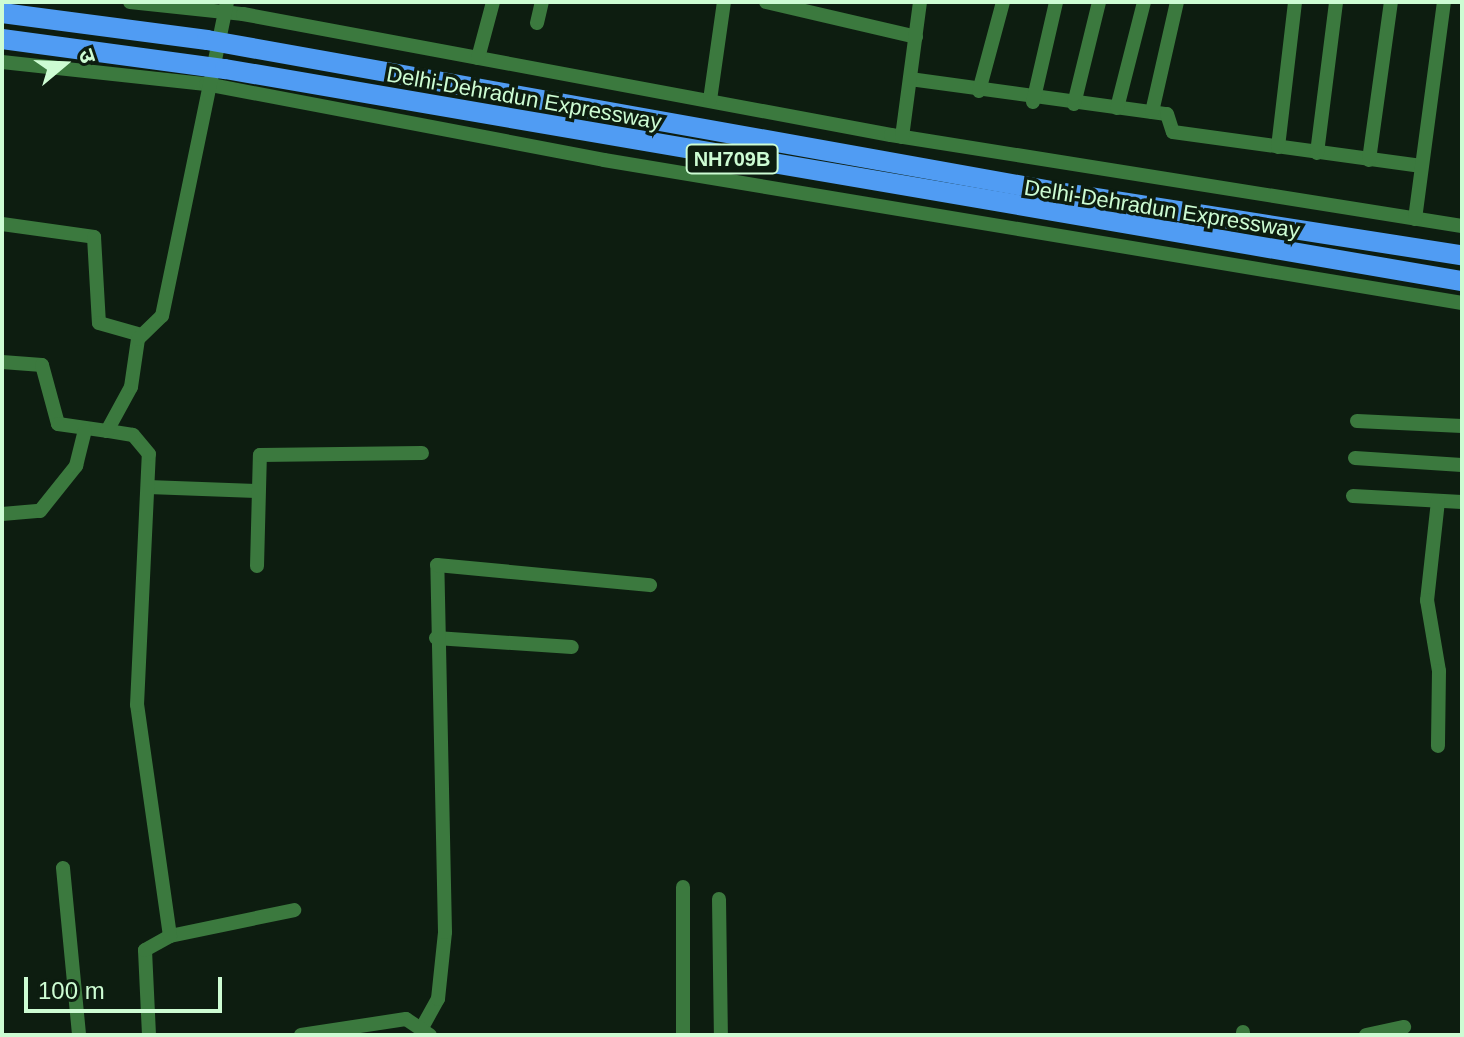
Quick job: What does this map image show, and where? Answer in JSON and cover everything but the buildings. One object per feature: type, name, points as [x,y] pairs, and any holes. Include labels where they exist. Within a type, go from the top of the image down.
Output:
[{"type":"highway","name":"Delhi-Dehradun Expressway","points":[[2,13],[207,40],[1051,191],[1462,255]]},
{"type":"highway","name":"Delhi-Dehradun Expressway","points":[[2,39],[225,69],[1462,281]]},
{"type":"street","points":[[130,2],[226,7],[478,58],[902,137],[1462,226]]},
{"type":"street","points":[[478,58],[493,2]]},
{"type":"street","points":[[537,23],[542,2]]},
{"type":"street","points":[[710,100],[724,2]]},
{"type":"street","points":[[902,137],[920,2]]},
{"type":"street","points":[[979,91],[1003,2]]},
{"type":"street","points":[[1033,102],[1056,2]]},
{"type":"street","points":[[1074,104],[1099,2]]},
{"type":"street","points":[[1117,108],[1144,2]]},
{"type":"street","points":[[1152,112],[1177,2]]},
{"type":"street","points":[[1278,147],[1295,2]]},
{"type":"street","points":[[1317,153],[1336,2]]},
{"type":"street","points":[[1369,160],[1391,2]]},
{"type":"street","points":[[1415,219],[1444,2]]},
{"type":"street","points":[[776,3],[824,9],[916,37]]},
{"type":"street","points":[[107,431],[131,387],[141,335],[162,316],[206,84],[226,7]]},
{"type":"street","points":[[2,62],[206,84],[604,160],[1462,303]]},
{"type":"street","points":[[910,79],[1033,102],[1152,112],[1170,116],[1173,132],[1420,166]]},
{"type":"street","points":[[2,224],[94,237],[99,323],[141,335]]},
{"type":"street","points":[[2,362],[42,365],[51,417],[85,430],[107,431],[146,446],[148,487],[137,705],[170,936]]},
{"type":"street","points":[[1357,421],[1462,426]]},
{"type":"street","points":[[2,514],[40,511],[76,466],[85,430]]},
{"type":"street","points":[[257,566],[262,454],[422,453]]},
{"type":"street","points":[[1355,458],[1462,465]]},
{"type":"street","points":[[148,487],[258,491]]},
{"type":"street","points":[[1353,496],[1462,502]]},
{"type":"street","points":[[1438,501],[1427,600],[1439,671],[1438,746]]},
{"type":"street","points":[[301,1035],[406,1019],[427,1030],[438,999],[445,932],[436,638],[441,563],[650,585]]},
{"type":"street","points":[[436,638],[572,647]]},
{"type":"street","points":[[63,868],[79,1035]]},
{"type":"street","points":[[683,887],[683,1035]]},
{"type":"street","points":[[719,899],[721,1035]]},
{"type":"street","points":[[149,1035],[145,950],[170,936],[294,910]]},
{"type":"street","points":[[1366,1035],[1404,1027]]}]
